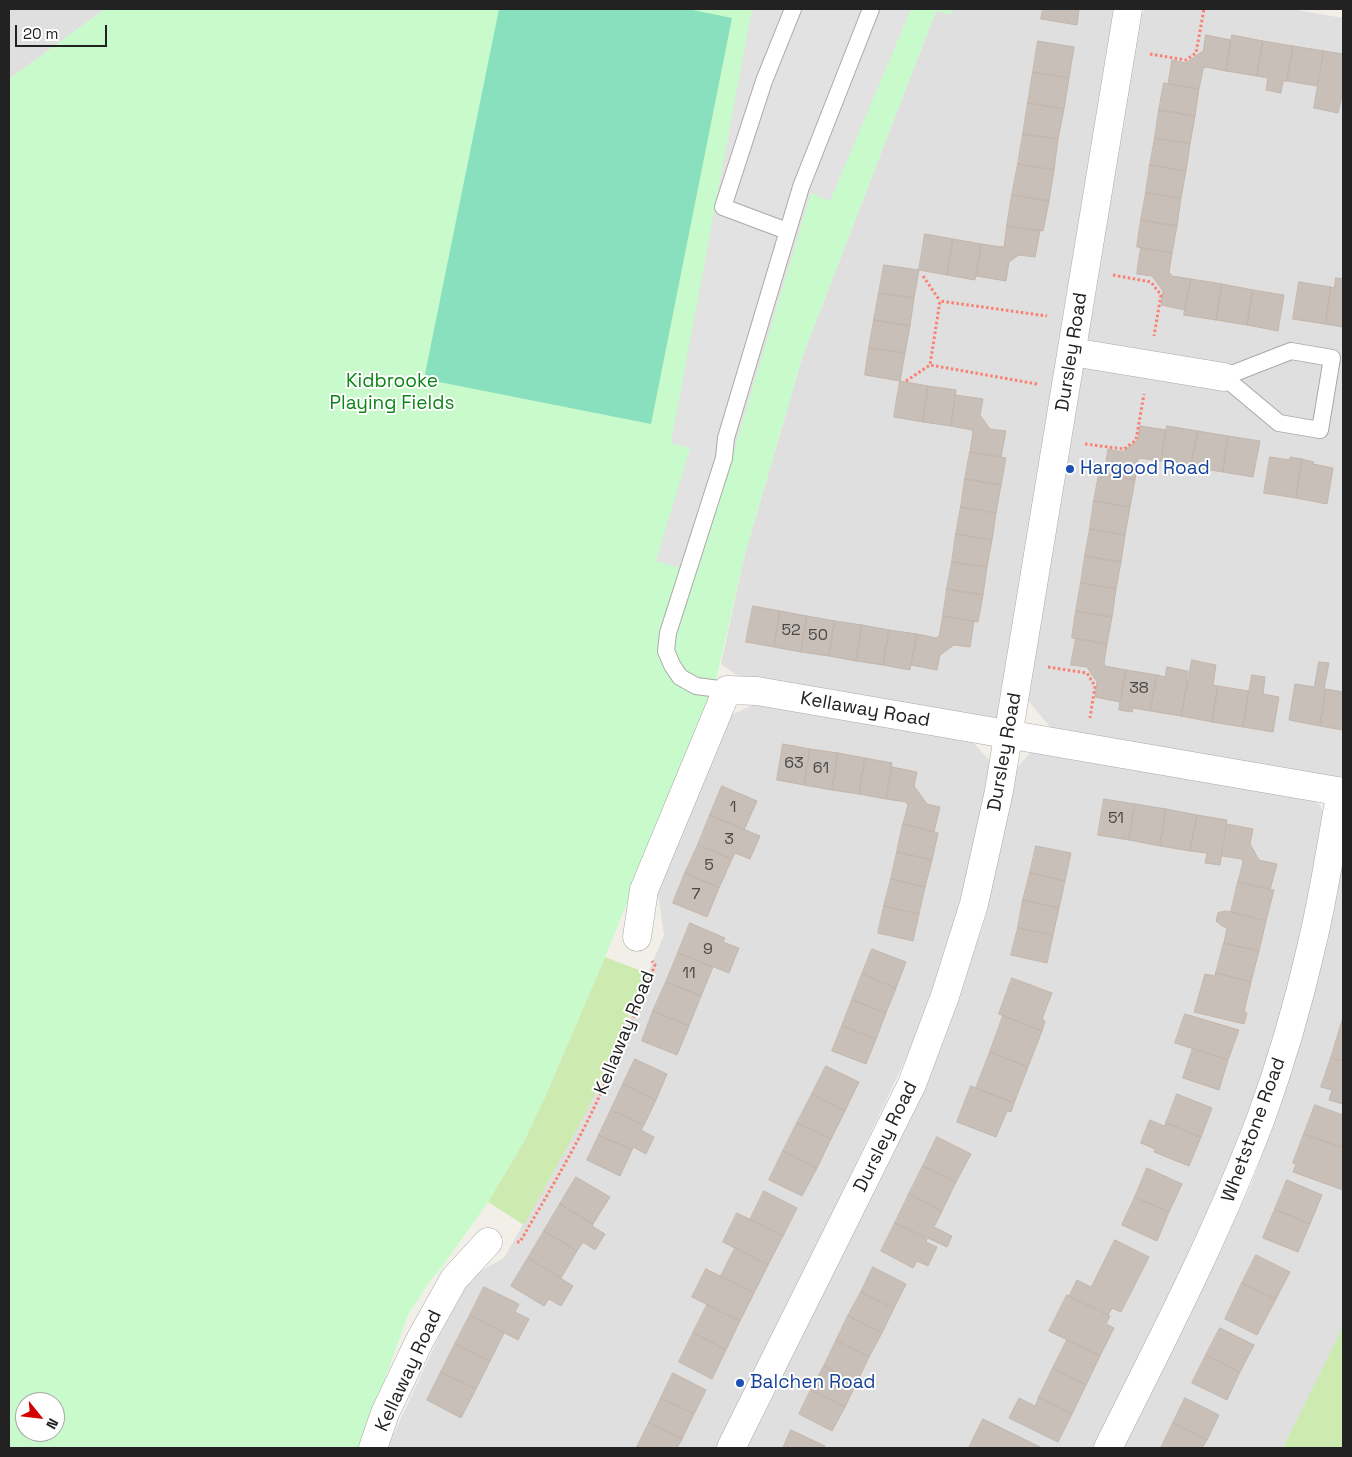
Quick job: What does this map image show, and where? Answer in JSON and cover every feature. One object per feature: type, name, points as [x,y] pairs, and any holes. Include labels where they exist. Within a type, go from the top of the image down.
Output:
[{"type":"street","name":"Dursley Road","points":[[730,1448],[912,1084],[946,996],[974,904],[999,791],[1128,9]]},
{"type":"street","points":[[1072,352],[1224,377]]},
{"type":"street","name":"Kellaway Road","points":[[728,690],[757,691],[1008,735]]},
{"type":"street","points":[[637,937],[644,890],[728,690]]},
{"type":"street","points":[[1008,735],[1342,792]]},
{"type":"street","name":"Whetstone Road","points":[[1108,1448],[1206,1249],[1230,1196],[1261,1117],[1288,1035],[1312,947],[1342,792]]},
{"type":"street","name":"Kellaway Road","points":[[373,1448],[385,1413],[420,1340],[454,1280],[488,1242]]},
{"type":"lane","points":[[788,231],[723,207],[764,81],[793,9]]},
{"type":"lane","points":[[728,690],[696,686],[680,677],[666,652],[668,633],[724,458],[726,438],[801,187],[871,9]]},
{"type":"lane","points":[[1291,351],[1332,358],[1320,430],[1279,423],[1224,377],[1291,351]]},
{"type":"path","points":[[1122,50],[1186,60],[1196,53],[1204,9]]},
{"type":"path","points":[[1057,440],[1124,449],[1136,440],[1161,295],[1151,282],[1085,270]]},
{"type":"path","points":[[922,276],[940,301],[930,365]]},
{"type":"path","points":[[940,301],[1054,316]]},
{"type":"path","points":[[906,381],[930,365],[1042,385]]},
{"type":"path","points":[[1020,663],[1087,673],[1095,686],[1085,748]]},
{"type":"path","name":"Kellaway Road","points":[[488,1242],[520,1242],[565,1165],[590,1116],[655,965],[637,937]]},
{"type":"shaded area","points":[[9,9],[105,9],[9,79]]},
{"type":"shaded area","points":[[752,9],[911,9],[830,201],[811,193],[697,573],[656,561],[690,448],[671,443]]},
{"type":"shaded area","points":[[953,9],[1117,9],[997,722],[738,676],[721,664],[745,554],[803,355],[936,11],[951,14]]},
{"type":"shaded area","points":[[1145,9],[1291,9],[1343,18],[1343,778],[1051,728],[1026,698],[1141,16]]},
{"type":"shaded area","points":[[757,703],[971,740],[990,761],[966,887],[929,1010],[797,1288],[716,1448],[387,1448],[466,1279],[504,1258],[555,1168],[617,1046],[664,935],[658,893],[729,716]]},
{"type":"shaded area","points":[[1031,752],[1307,797],[1319,804],[1326,817],[1295,960],[1257,1090],[1217,1192],[1165,1304],[1093,1448],[746,1448],[931,1070],[956,1005],[985,918],[1002,844],[1016,769]]},
{"type":"shaded area","points":[[1343,843],[1343,1448],[1123,1448],[1252,1183],[1291,1068]]},
{"type":"green space","name":"Kidbrooke Playing Fields","points":[[105,9],[953,9],[951,14],[936,11],[803,355],[745,554],[714,689],[605,957],[523,1143],[488,1202],[430,1281],[408,1315],[360,1448],[9,1448],[9,79]]},
{"type":"green space","points":[[499,9],[688,9],[732,18],[651,424],[424,379]]},
{"type":"green space","points":[[605,957],[647,973],[586,1113],[524,1225],[488,1202],[523,1143]]},
{"type":"green space","points":[[1343,1324],[1343,1448],[1283,1448],[1340,1333]]},
{"type":"building","points":[[1043,9],[1079,9],[1077,25],[1041,19]]},
{"type":"building","points":[[1206,35],[1231,40],[1226,71],[1206,67],[1203,69],[1199,89],[1168,84],[1172,60],[1186,63],[1203,51]]},
{"type":"building","points":[[1232,35],[1263,41],[1257,76],[1226,71]]},
{"type":"building","points":[[1038,41],[1074,47],[1069,78],[1033,72]]},
{"type":"building","points":[[1263,41],[1293,46],[1287,81],[1283,81],[1281,93],[1266,90],[1268,78],[1257,76]]},
{"type":"building","points":[[1293,46],[1324,51],[1317,86],[1287,81]]},
{"type":"building","points":[[1324,51],[1343,54],[1343,91],[1338,113],[1314,108]]},
{"type":"building","points":[[1033,72],[1069,78],[1064,109],[1028,103]]},
{"type":"building","points":[[1164,83],[1199,89],[1195,116],[1159,110]]},
{"type":"building","points":[[1028,103],[1064,109],[1058,139],[1023,134]]},
{"type":"building","points":[[1159,110],[1195,116],[1190,144],[1155,138]]},
{"type":"building","points":[[1023,134],[1058,139],[1054,170],[1018,164]]},
{"type":"building","points":[[1155,138],[1190,144],[1186,171],[1150,165]]},
{"type":"building","points":[[1018,164],[1054,170],[1049,201],[1012,195]]},
{"type":"building","points":[[1150,165],[1186,171],[1181,198],[1146,193]]},
{"type":"building","points":[[1146,193],[1181,198],[1177,226],[1141,220]]},
{"type":"building","points":[[1012,195],[1049,201],[1043,231],[1007,226]]},
{"type":"building","points":[[1141,220],[1177,226],[1172,253],[1137,247]]},
{"type":"building","points":[[1007,226],[1040,231],[1035,257],[1019,255],[1009,262],[1006,281],[976,276],[981,244],[1004,246]]},
{"type":"building","points":[[925,234],[953,239],[947,275],[919,270]]},
{"type":"building","points":[[953,239],[981,244],[975,280],[947,275]]},
{"type":"building","points":[[1141,248],[1172,253],[1169,272],[1172,276],[1191,279],[1185,310],[1161,305],[1163,291],[1152,276],[1137,274]]},
{"type":"building","points":[[884,265],[919,270],[914,298],[879,293]]},
{"type":"building","points":[[1336,278],[1343,279],[1343,327],[1325,324],[1331,287],[1334,288]]},
{"type":"building","points":[[1191,279],[1222,284],[1216,320],[1184,315]]},
{"type":"building","points":[[1299,282],[1331,287],[1325,324],[1293,319]]},
{"type":"building","points":[[1222,284],[1253,290],[1247,325],[1216,320]]},
{"type":"building","points":[[1253,290],[1284,295],[1278,331],[1247,325]]},
{"type":"building","points":[[879,293],[914,298],[910,326],[874,320]]},
{"type":"building","points":[[874,320],[910,326],[905,353],[869,348]]},
{"type":"building","points":[[869,348],[905,353],[900,381],[865,375]]},
{"type":"building","points":[[900,381],[928,386],[923,422],[894,417]]},
{"type":"building","points":[[928,386],[956,390],[951,426],[923,422]]},
{"type":"building","points":[[956,395],[983,399],[980,415],[990,429],[1006,431],[1001,457],[970,452],[972,430],[951,426]]},
{"type":"building","points":[[1140,426],[1166,430],[1161,461],[1140,458],[1138,460],[1135,480],[1104,475],[1108,449],[1122,452],[1138,440]]},
{"type":"building","points":[[1167,426],[1198,431],[1191,467],[1161,461]]},
{"type":"building","points":[[1198,431],[1228,436],[1223,472],[1191,467]]},
{"type":"building","points":[[1228,436],[1260,441],[1253,477],[1223,472]]},
{"type":"building","points":[[970,452],[1006,458],[1001,485],[965,479]]},
{"type":"building","points":[[1270,457],[1290,460],[1290,457],[1302,459],[1296,498],[1264,493]]},
{"type":"building","points":[[1302,459],[1314,462],[1313,464],[1333,468],[1327,504],[1296,498]]},
{"type":"building","points":[[1099,474],[1135,480],[1130,507],[1094,501]]},
{"type":"building","points":[[965,479],[1001,485],[996,513],[961,507]]},
{"type":"building","points":[[1094,501],[1130,507],[1125,535],[1090,529]]},
{"type":"building","points":[[961,507],[996,513],[992,540],[956,534]]},
{"type":"building","points":[[1090,529],[1125,535],[1121,562],[1085,556]]},
{"type":"building","points":[[956,534],[992,540],[987,567],[952,562]]},
{"type":"building","points":[[1085,556],[1121,562],[1116,589],[1081,583]]},
{"type":"building","points":[[952,562],[987,567],[983,595],[947,589]]},
{"type":"building","points":[[1081,583],[1116,589],[1112,617],[1076,611]]},
{"type":"building","points":[[947,589],[983,595],[978,622],[943,616]]},
{"type":"building","points":[[753,606],[780,611],[774,647],[746,642]]},
{"type":"building","points":[[780,611],[807,616],[801,652],[774,647]]},
{"type":"building","points":[[1076,611],[1112,617],[1107,644],[1072,638]]},
{"type":"building","points":[[807,616],[835,621],[829,656],[801,652]]},
{"type":"building","points":[[943,616],[974,621],[970,647],[954,645],[940,655],[937,670],[911,665],[917,634],[936,638],[939,636]]},
{"type":"building","points":[[835,621],[862,625],[856,661],[829,656]]},
{"type":"building","points":[[862,625],[889,630],[883,665],[856,661]]},
{"type":"building","points":[[889,630],[917,634],[910,670],[883,665]]},
{"type":"building","points":[[1076,638],[1107,644],[1105,666],[1126,670],[1120,702],[1095,697],[1097,682],[1087,667],[1071,665]]},
{"type":"building","points":[[1192,660],[1216,665],[1213,685],[1218,686],[1212,722],[1181,716]]},
{"type":"building","points":[[1319,662],[1329,663],[1320,726],[1289,720],[1295,684],[1314,687]]},
{"type":"building","points":[[1167,667],[1188,671],[1186,680],[1188,681],[1181,716],[1150,711],[1157,675],[1165,677]]},
{"type":"building","points":[[1126,670],[1157,675],[1150,711],[1133,708],[1132,712],[1119,710]]},
{"type":"building","points":[[1252,675],[1265,677],[1263,694],[1279,697],[1273,732],[1243,727]]},
{"type":"building","points":[[1218,686],[1249,691],[1243,727],[1212,722]]},
{"type":"building","points":[[1326,689],[1343,692],[1343,730],[1320,726]]},
{"type":"building","points":[[783,744],[810,749],[804,785],[777,780]]},
{"type":"building","points":[[810,749],[838,753],[832,790],[804,785]]},
{"type":"building","points":[[838,753],[865,758],[859,794],[832,790]]},
{"type":"building","points":[[865,758],[892,763],[886,799],[859,794]]},
{"type":"building","points":[[892,767],[917,772],[914,786],[927,804],[940,807],[934,832],[903,824],[908,805],[906,802],[886,799]]},
{"type":"building","points":[[722,786],[757,801],[744,830],[710,815]]},
{"type":"building","points":[[1104,799],[1135,804],[1129,840],[1098,835]]},
{"type":"building","points":[[1135,804],[1166,809],[1160,846],[1129,840]]},
{"type":"building","points":[[1166,809],[1197,815],[1190,851],[1160,846]]},
{"type":"building","points":[[710,815],[760,836],[750,859],[735,853],[732,859],[698,845]]},
{"type":"building","points":[[1197,815],[1227,820],[1220,865],[1205,863],[1207,853],[1190,851]]},
{"type":"building","points":[[903,824],[938,833],[932,860],[897,852]]},
{"type":"building","points":[[1227,824],[1253,829],[1250,844],[1259,860],[1277,864],[1270,890],[1238,882],[1242,859],[1222,856]]},
{"type":"building","points":[[698,845],[732,859],[719,888],[685,873]]},
{"type":"building","points":[[1036,846],[1071,853],[1065,881],[1030,873]]},
{"type":"building","points":[[897,852],[932,860],[925,887],[891,879]]},
{"type":"building","points":[[685,873],[719,888],[707,917],[673,903]]},
{"type":"building","points":[[1030,873],[1065,881],[1059,908],[1023,900]]},
{"type":"building","points":[[891,879],[925,887],[919,914],[884,906]]},
{"type":"building","points":[[1238,882],[1274,890],[1266,921],[1231,912]]},
{"type":"building","points":[[1023,900],[1059,908],[1053,935],[1018,928]]},
{"type":"building","points":[[884,906],[919,914],[913,941],[878,933]]},
{"type":"building","points":[[1226,911],[1266,921],[1259,951],[1224,943],[1227,928],[1216,921],[1218,913]]},
{"type":"building","points":[[690,923],[725,938],[723,942],[739,948],[729,973],[678,953]]},
{"type":"building","points":[[1018,928],[1053,935],[1047,963],[1011,955]]},
{"type":"building","points":[[1224,943],[1259,951],[1251,982],[1216,973]]},
{"type":"building","points":[[872,949],[906,962],[896,988],[862,974]]},
{"type":"building","points":[[678,953],[713,967],[701,996],[666,982]]},
{"type":"building","points":[[1216,973],[1251,982],[1244,1012],[1247,1013],[1244,1024],[1194,1012],[1205,974],[1215,976]]},
{"type":"building","points":[[862,974],[896,988],[886,1013],[852,1000]]},
{"type":"building","points":[[1012,978],[1052,993],[1042,1019],[1045,1021],[1042,1031],[999,1014]]},
{"type":"building","points":[[666,982],[701,996],[689,1026],[653,1011]]},
{"type":"building","points":[[852,1000],[886,1013],[876,1039],[842,1026]]},
{"type":"building","points":[[653,1011],[689,1026],[677,1055],[642,1041]]},
{"type":"building","points":[[1185,1014],[1239,1030],[1228,1060],[1175,1043]]},
{"type":"building","points":[[1003,1016],[1042,1031],[1028,1067],[990,1052]]},
{"type":"building","points":[[1343,1018],[1343,1061],[1331,1058]]},
{"type":"building","points":[[842,1026],[876,1039],[866,1064],[832,1051]]},
{"type":"building","points":[[1193,1048],[1228,1060],[1219,1090],[1183,1078]]},
{"type":"building","points":[[990,1052],[1028,1067],[1014,1103],[976,1088]]},
{"type":"building","points":[[1331,1058],[1343,1061],[1343,1104],[1329,1100],[1332,1090],[1321,1087]]},
{"type":"building","points":[[635,1059],[667,1074],[656,1100],[623,1084]]},
{"type":"building","points":[[826,1066],[859,1082],[845,1111],[812,1094]]},
{"type":"building","points":[[623,1084],[656,1100],[644,1125],[611,1110]]},
{"type":"building","points":[[971,1086],[1014,1103],[1011,1112],[1007,1111],[996,1137],[957,1122]]},
{"type":"building","points":[[812,1094],[845,1111],[831,1139],[797,1123]]},
{"type":"building","points":[[1177,1094],[1212,1108],[1201,1137],[1166,1123]]},
{"type":"building","points":[[1315,1105],[1343,1115],[1343,1141],[1341,1147],[1304,1134]]},
{"type":"building","points":[[611,1110],[644,1125],[641,1130],[654,1137],[646,1154],[633,1147],[632,1150],[599,1135]]},
{"type":"building","points":[[1150,1120],[1164,1126],[1166,1123],[1201,1137],[1189,1166],[1154,1152],[1155,1149],[1141,1143]]},
{"type":"building","points":[[797,1123],[831,1139],[817,1168],[783,1151]]},
{"type":"building","points":[[1304,1134],[1343,1148],[1343,1190],[1293,1172],[1296,1164],[1293,1163]]},
{"type":"building","points":[[599,1135],[632,1150],[620,1176],[587,1160]]},
{"type":"building","points":[[937,1137],[971,1154],[956,1182],[923,1166]]},
{"type":"building","points":[[783,1151],[817,1168],[802,1196],[769,1180]]},
{"type":"building","points":[[923,1166],[956,1182],[942,1211],[909,1194]]},
{"type":"building","points":[[1147,1168],[1182,1184],[1169,1212],[1135,1197]]},
{"type":"building","points":[[576,1177],[610,1197],[593,1224],[560,1204]]},
{"type":"building","points":[[1287,1180],[1322,1195],[1310,1224],[1275,1209]]},
{"type":"building","points":[[764,1191],[797,1208],[783,1236],[750,1220]]},
{"type":"building","points":[[909,1194],[942,1211],[934,1227],[952,1236],[947,1247],[895,1223]]},
{"type":"building","points":[[1135,1197],[1169,1212],[1157,1241],[1122,1225]]},
{"type":"building","points":[[560,1204],[593,1224],[592,1226],[605,1234],[595,1250],[583,1242],[577,1251],[544,1231]]},
{"type":"building","points":[[1275,1209],[1310,1224],[1298,1252],[1263,1238]]},
{"type":"building","points":[[737,1213],[783,1236],[768,1265],[723,1242]]},
{"type":"building","points":[[895,1223],[927,1239],[926,1242],[937,1247],[928,1266],[917,1261],[913,1268],[881,1251]]},
{"type":"building","points":[[544,1231],[577,1251],[561,1278],[528,1258]]},
{"type":"building","points":[[1115,1240],[1149,1257],[1121,1312],[1112,1308],[1108,1315],[1069,1296],[1077,1280],[1091,1287]]},
{"type":"building","points":[[735,1248],[768,1265],[754,1293],[721,1276]]},
{"type":"building","points":[[1256,1255],[1290,1272],[1276,1299],[1242,1283]]},
{"type":"building","points":[[528,1258],[573,1286],[561,1306],[549,1299],[544,1306],[511,1286]]},
{"type":"building","points":[[873,1267],[906,1284],[894,1308],[861,1292]]},
{"type":"building","points":[[706,1269],[754,1293],[740,1321],[692,1297]]},
{"type":"building","points":[[1242,1283],[1276,1299],[1257,1335],[1225,1319]]},
{"type":"building","points":[[484,1287],[519,1304],[515,1312],[529,1319],[518,1340],[470,1315]]},
{"type":"building","points":[[861,1292],[894,1308],[882,1333],[848,1316]]},
{"type":"building","points":[[1067,1295],[1110,1316],[1106,1324],[1114,1328],[1100,1356],[1049,1331]]},
{"type":"building","points":[[707,1305],[740,1321],[726,1350],[693,1333]]},
{"type":"building","points":[[470,1315],[504,1333],[490,1361],[455,1344]]},
{"type":"building","points":[[848,1316],[882,1333],[869,1357],[836,1341]]},
{"type":"building","points":[[1220,1328],[1254,1345],[1240,1372],[1206,1355]]},
{"type":"building","points":[[693,1333],[726,1350],[712,1379],[679,1362]]},
{"type":"building","points":[[1067,1340],[1100,1356],[1086,1385],[1053,1368]]},
{"type":"building","points":[[836,1341],[869,1357],[857,1382],[824,1366]]},
{"type":"building","points":[[455,1344],[490,1361],[476,1389],[441,1372]]},
{"type":"building","points":[[1206,1355],[1240,1372],[1227,1400],[1192,1383]]},
{"type":"building","points":[[824,1366],[857,1382],[845,1407],[811,1390]]},
{"type":"building","points":[[1053,1368],[1086,1385],[1072,1414],[1039,1397]]},
{"type":"building","points":[[441,1372],[476,1389],[461,1418],[427,1400]]},
{"type":"building","points":[[673,1373],[706,1390],[694,1414],[661,1398]]},
{"type":"building","points":[[811,1390],[845,1407],[832,1431],[799,1414]]},
{"type":"building","points":[[1039,1397],[1072,1414],[1058,1442],[1009,1418],[1019,1398],[1035,1406]]},
{"type":"building","points":[[661,1398],[694,1414],[682,1439],[649,1423]]},
{"type":"building","points":[[1185,1398],[1219,1415],[1207,1440],[1173,1423]]},
{"type":"building","points":[[983,1419],[1040,1447],[969,1448]]},
{"type":"building","points":[[649,1423],[682,1439],[677,1448],[637,1447]]},
{"type":"building","points":[[1173,1423],[1207,1440],[1202,1448],[1161,1448]]},
{"type":"building","points":[[791,1430],[825,1446],[824,1448],[783,1448]]},
{"type":"place","name":"Hargood Road","points":[[1070,469]]},
{"type":"place","name":"Balchen Road","points":[[740,1383]]}]
